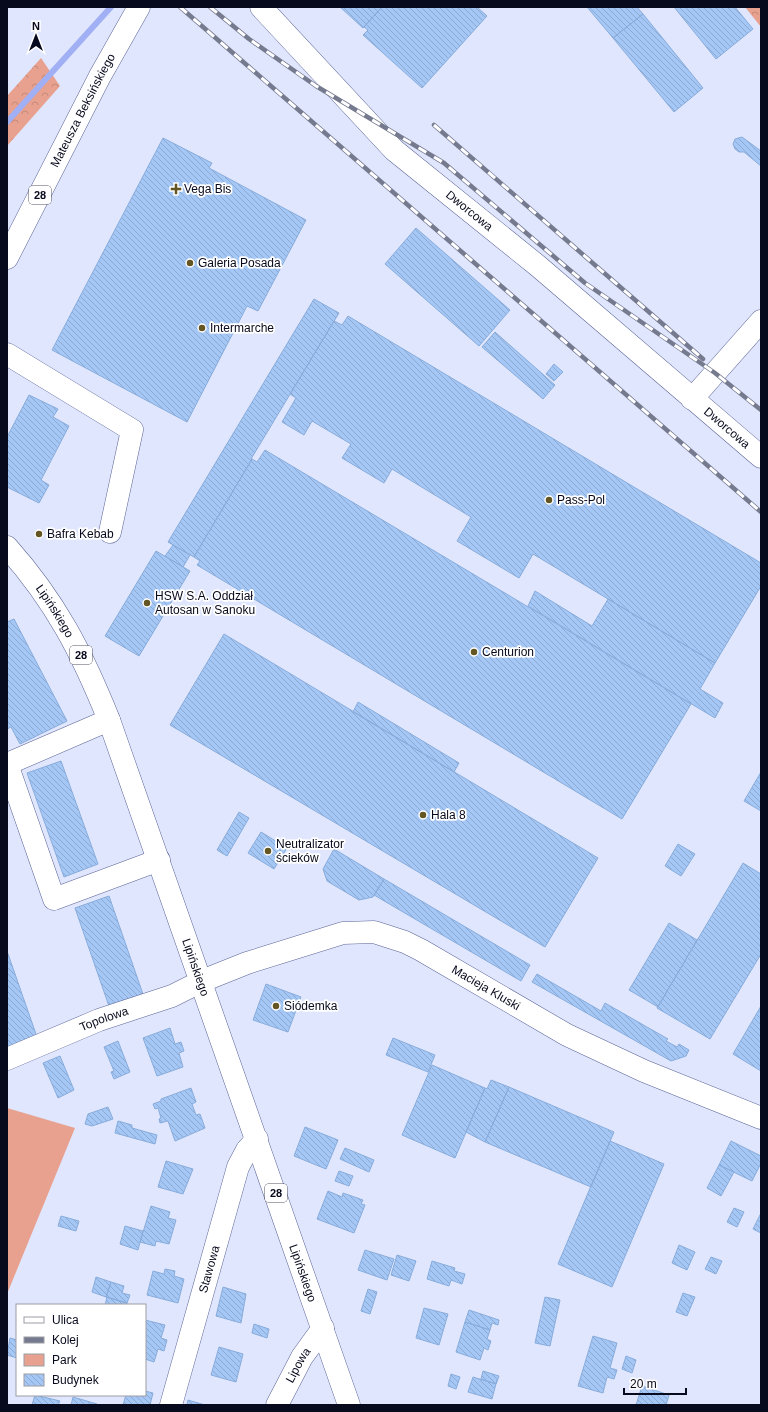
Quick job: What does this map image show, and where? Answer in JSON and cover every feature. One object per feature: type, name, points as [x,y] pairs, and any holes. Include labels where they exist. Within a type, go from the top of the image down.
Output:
[{"type":"street","name":"Mateusza Beksińskiego","points":[[7,258],[100,76],[140,7]]},
{"type":"street","name":"Dworcowa","points":[[261,7],[309,60],[364,115],[394,150],[538,266],[761,457]]},
{"type":"street","name":"Dworcowa","points":[[692,399],[761,322]]},
{"type":"street","points":[[7,354],[132,430],[110,532]]},
{"type":"street","name":"Lipińskiego","points":[[7,548],[29,572],[55,607],[79,650],[109,720],[202,981],[349,1405]]},
{"type":"street","points":[[109,720],[7,764],[54,899],[159,860]]},
{"type":"street","name":"Macieja Kluski","points":[[202,981],[262,958],[343,933],[374,932],[405,942],[421,950],[567,1035],[644,1071],[761,1118]]},
{"type":"street","name":"Topolowa","points":[[7,1058],[99,1020],[172,996],[202,981]]},
{"type":"street","name":"Stawowa","points":[[171,1405],[238,1167],[247,1150],[257,1139]]},
{"type":"street","name":"Lipowa","points":[[277,1405],[302,1357],[322,1328]]},
{"type":"green space","points":[[745,7],[761,7],[761,27]]},
{"type":"green space","points":[[41,58],[60,86],[7,146],[7,96]]},
{"type":"green space","points":[[7,1108],[75,1128],[7,1294]]},
{"type":"building","points":[[340,7],[382,7],[363,28]]},
{"type":"building","points":[[382,7],[477,7],[487,16],[422,88],[363,35],[368,30],[364,27]]},
{"type":"building","points":[[587,7],[637,7],[643,14],[613,38]]},
{"type":"building","points":[[674,7],[735,7],[753,29],[716,59]]},
{"type":"building","points":[[643,14],[703,88],[674,112],[613,38]]},
{"type":"building","points":[[742,137],[761,151],[761,166],[744,152],[739,152],[735,149],[733,144],[735,139]]},
{"type":"building","name":"Galeria Posada","points":[[163,138],[212,163],[209,168],[306,220],[258,311],[247,306],[187,422],[52,350]]},
{"type":"building","points":[[416,228],[510,310],[479,346],[385,264]]},
{"type":"building","points":[[314,299],[339,313],[194,557],[168,542]]},
{"type":"building","name":"Pass-Pol","points":[[348,316],[761,563],[761,586],[715,663],[533,554],[519,578],[457,541],[471,517],[392,469],[384,483],[342,458],[351,444],[312,421],[304,435],[282,422],[296,398],[290,394],[334,321],[342,325]]},
{"type":"building","points":[[495,332],[555,385],[543,399],[482,347]]},
{"type":"building","points":[[554,364],[563,372],[554,381],[546,374]]},
{"type":"building","points":[[29,395],[58,409],[53,417],[69,426],[41,480],[49,485],[39,503],[7,487],[7,437]]},
{"type":"building","name":"Centurion","points":[[265,450],[691,704],[622,819],[197,565],[200,561],[194,557],[252,459],[257,462]]},
{"type":"building","points":[[173,545],[190,555],[183,567],[165,556]]},
{"type":"building","name":"HSW S.A. Oddział Autosan w Sanoku","points":[[156,551],[190,571],[139,656],[105,636]]},
{"type":"building","points":[[535,591],[592,626],[608,599],[715,663],[700,689],[723,703],[715,718],[528,606]]},
{"type":"building","points":[[14,619],[67,721],[20,744],[11,727],[7,729],[7,622]]},
{"type":"building","name":"Hala 8","points":[[224,634],[598,858],[545,947],[170,725]]},
{"type":"building","points":[[358,702],[459,763],[454,772],[353,712]]},
{"type":"building","points":[[61,761],[98,864],[64,877],[27,773]]},
{"type":"building","points":[[761,772],[761,811],[744,801]]},
{"type":"building","points":[[239,812],[249,818],[227,856],[217,850]]},
{"type":"building","name":"Neutralizator ścieków","points":[[261,832],[287,848],[274,869],[248,853]]},
{"type":"building","points":[[678,844],[695,854],[681,876],[665,866]]},
{"type":"building","points":[[334,849],[384,879],[373,897],[359,900],[327,881],[323,869]]},
{"type":"building","points":[[743,863],[761,874],[761,954],[710,1039],[657,1008]]},
{"type":"building","points":[[384,879],[530,965],[521,981],[374,895]]},
{"type":"building","points":[[109,896],[145,1000],[111,1012],[75,908]]},
{"type":"building","points":[[669,923],[697,940],[658,1007],[629,990]]},
{"type":"building","points":[[7,951],[37,1037],[7,1047]]},
{"type":"building","points":[[537,974],[601,1011],[605,1003],[668,1039],[666,1041],[677,1047],[679,1044],[689,1050],[686,1056],[671,1061],[532,982]]},
{"type":"building","points":[[266,984],[301,997],[288,1032],[253,1020]]},
{"type":"building","points":[[761,1006],[761,1071],[733,1054]]},
{"type":"building","points":[[170,1028],[175,1044],[181,1042],[184,1051],[179,1053],[183,1067],[157,1076],[143,1038]]},
{"type":"building","points":[[393,1038],[435,1055],[428,1072],[386,1055]]},
{"type":"building","points":[[118,1041],[130,1072],[114,1079],[111,1072],[114,1071],[104,1047]]},
{"type":"building","points":[[60,1056],[74,1090],[58,1098],[43,1063]]},
{"type":"building","points":[[432,1065],[485,1088],[455,1158],[402,1135]]},
{"type":"building","points":[[491,1080],[509,1087],[485,1142],[466,1132],[485,1088],[487,1089]]},
{"type":"building","points":[[509,1087],[614,1132],[591,1187],[485,1142]]},
{"type":"building","points":[[191,1088],[196,1102],[192,1104],[196,1115],[200,1114],[205,1128],[175,1141],[168,1121],[160,1123],[159,1119],[161,1118],[158,1108],[155,1109],[153,1104],[161,1101],[161,1099]]},
{"type":"building","points":[[108,1107],[113,1119],[92,1126],[85,1124],[88,1114]]},
{"type":"building","points":[[118,1121],[132,1125],[132,1128],[157,1135],[155,1144],[115,1133]]},
{"type":"building","points":[[305,1127],[338,1140],[326,1169],[294,1156]]},
{"type":"building","points":[[610,1141],[664,1164],[612,1287],[558,1264]]},
{"type":"building","points":[[731,1141],[761,1156],[761,1163],[752,1181],[719,1165]]},
{"type":"building","points":[[345,1148],[374,1160],[369,1172],[340,1159]]},
{"type":"building","points":[[166,1161],[193,1169],[183,1194],[158,1187]]},
{"type":"building","points":[[719,1165],[734,1172],[721,1196],[707,1188]]},
{"type":"building","points":[[339,1171],[353,1176],[349,1186],[335,1181]]},
{"type":"building","points":[[328,1191],[342,1197],[343,1193],[363,1200],[361,1204],[365,1205],[354,1233],[317,1219]]},
{"type":"building","points":[[151,1206],[170,1212],[168,1218],[176,1220],[169,1244],[156,1241],[155,1246],[140,1242]]},
{"type":"building","points":[[734,1208],[744,1212],[737,1227],[727,1222]]},
{"type":"building","points":[[761,1213],[761,1233],[753,1229]]},
{"type":"building","points":[[61,1216],[79,1221],[76,1231],[58,1226]]},
{"type":"building","points":[[125,1226],[143,1231],[138,1250],[120,1244]]},
{"type":"building","points":[[679,1245],[695,1252],[687,1270],[672,1263]]},
{"type":"building","points":[[365,1250],[394,1259],[387,1280],[358,1270]]},
{"type":"building","points":[[397,1255],[416,1261],[409,1281],[391,1275]]},
{"type":"building","points":[[711,1257],[722,1261],[716,1274],[705,1269]]},
{"type":"building","points":[[432,1261],[455,1268],[454,1271],[465,1274],[462,1284],[451,1280],[449,1286],[427,1279]]},
{"type":"building","points":[[165,1269],[175,1271],[174,1276],[184,1279],[178,1303],[147,1295],[153,1271],[164,1274]]},
{"type":"building","points":[[96,1277],[111,1282],[106,1297],[92,1292]]},
{"type":"building","points":[[111,1282],[124,1286],[122,1293],[130,1295],[127,1303],[106,1297]]},
{"type":"building","points":[[223,1287],[246,1294],[241,1323],[216,1316]]},
{"type":"building","points":[[368,1289],[377,1292],[370,1314],[361,1311]]},
{"type":"building","points":[[683,1293],[695,1297],[687,1316],[676,1312]]},
{"type":"building","points":[[107,1297],[127,1303],[127,1304],[105,1304]]},
{"type":"building","points":[[545,1297],[560,1300],[550,1346],[535,1343]]},
{"type":"building","points":[[424,1308],[448,1314],[439,1345],[416,1338]]},
{"type":"building","points":[[469,1310],[499,1320],[498,1325],[492,1323],[490,1330],[465,1322]]},
{"type":"building","points":[[146,1320],[165,1325],[161,1338],[167,1340],[164,1351],[158,1349],[154,1362],[146,1359]]},
{"type":"building","points":[[465,1322],[490,1330],[487,1339],[491,1341],[488,1350],[484,1348],[480,1360],[456,1352]]},
{"type":"building","points":[[254,1324],[269,1329],[267,1338],[252,1333]]},
{"type":"building","points":[[593,1336],[617,1343],[610,1368],[617,1370],[614,1379],[607,1377],[603,1393],[578,1386]]},
{"type":"building","points":[[10,1338],[16,1340],[16,1358],[7,1355]]},
{"type":"building","points":[[219,1347],[243,1354],[236,1382],[211,1375]]},
{"type":"building","points":[[626,1356],[636,1360],[632,1373],[622,1369]]},
{"type":"building","points":[[483,1371],[499,1376],[496,1384],[481,1379]]},
{"type":"building","points":[[451,1374],[460,1377],[456,1389],[448,1386]]},
{"type":"building","points":[[473,1377],[496,1384],[492,1399],[468,1392]]},
{"type":"building","points":[[642,1386],[669,1395],[666,1405],[636,1405]]},
{"type":"building","points":[[146,1391],[153,1393],[150,1405],[123,1405],[126,1396],[146,1396]]},
{"type":"building","points":[[35,1396],[60,1401],[58,1405],[32,1405]]},
{"type":"building","points":[[73,1397],[97,1404],[97,1405],[71,1405]]},
{"type":"building","points":[[188,1400],[205,1405],[187,1405]]},
{"type":"waterway","points":[[7,122],[111,7]]},
{"type":"railway","points":[[180,7],[761,512]]},
{"type":"railway","points":[[210,7],[249,39],[316,86],[444,163],[585,283],[715,373],[761,410]]},
{"type":"railway","points":[[434,125],[703,359]]},
{"type":"place","name":"Vega Bis","points":[[176,189]]},
{"type":"place","name":"Galeria Posada","points":[[190,263]]},
{"type":"place","name":"Intermarche","points":[[202,328]]},
{"type":"place","name":"Pass-Pol","points":[[549,500]]},
{"type":"place","name":"Bafra Kebab","points":[[39,534]]},
{"type":"place","name":"HSW S.A. Oddział Autosan w Sanoku","points":[[147,603]]},
{"type":"place","name":"Centurion","points":[[474,652]]},
{"type":"place","name":"Hala 8","points":[[423,815]]},
{"type":"place","name":"Neutralizator ścieków","points":[[268,851]]},
{"type":"place","name":"Siódemka","points":[[276,1006]]}]
